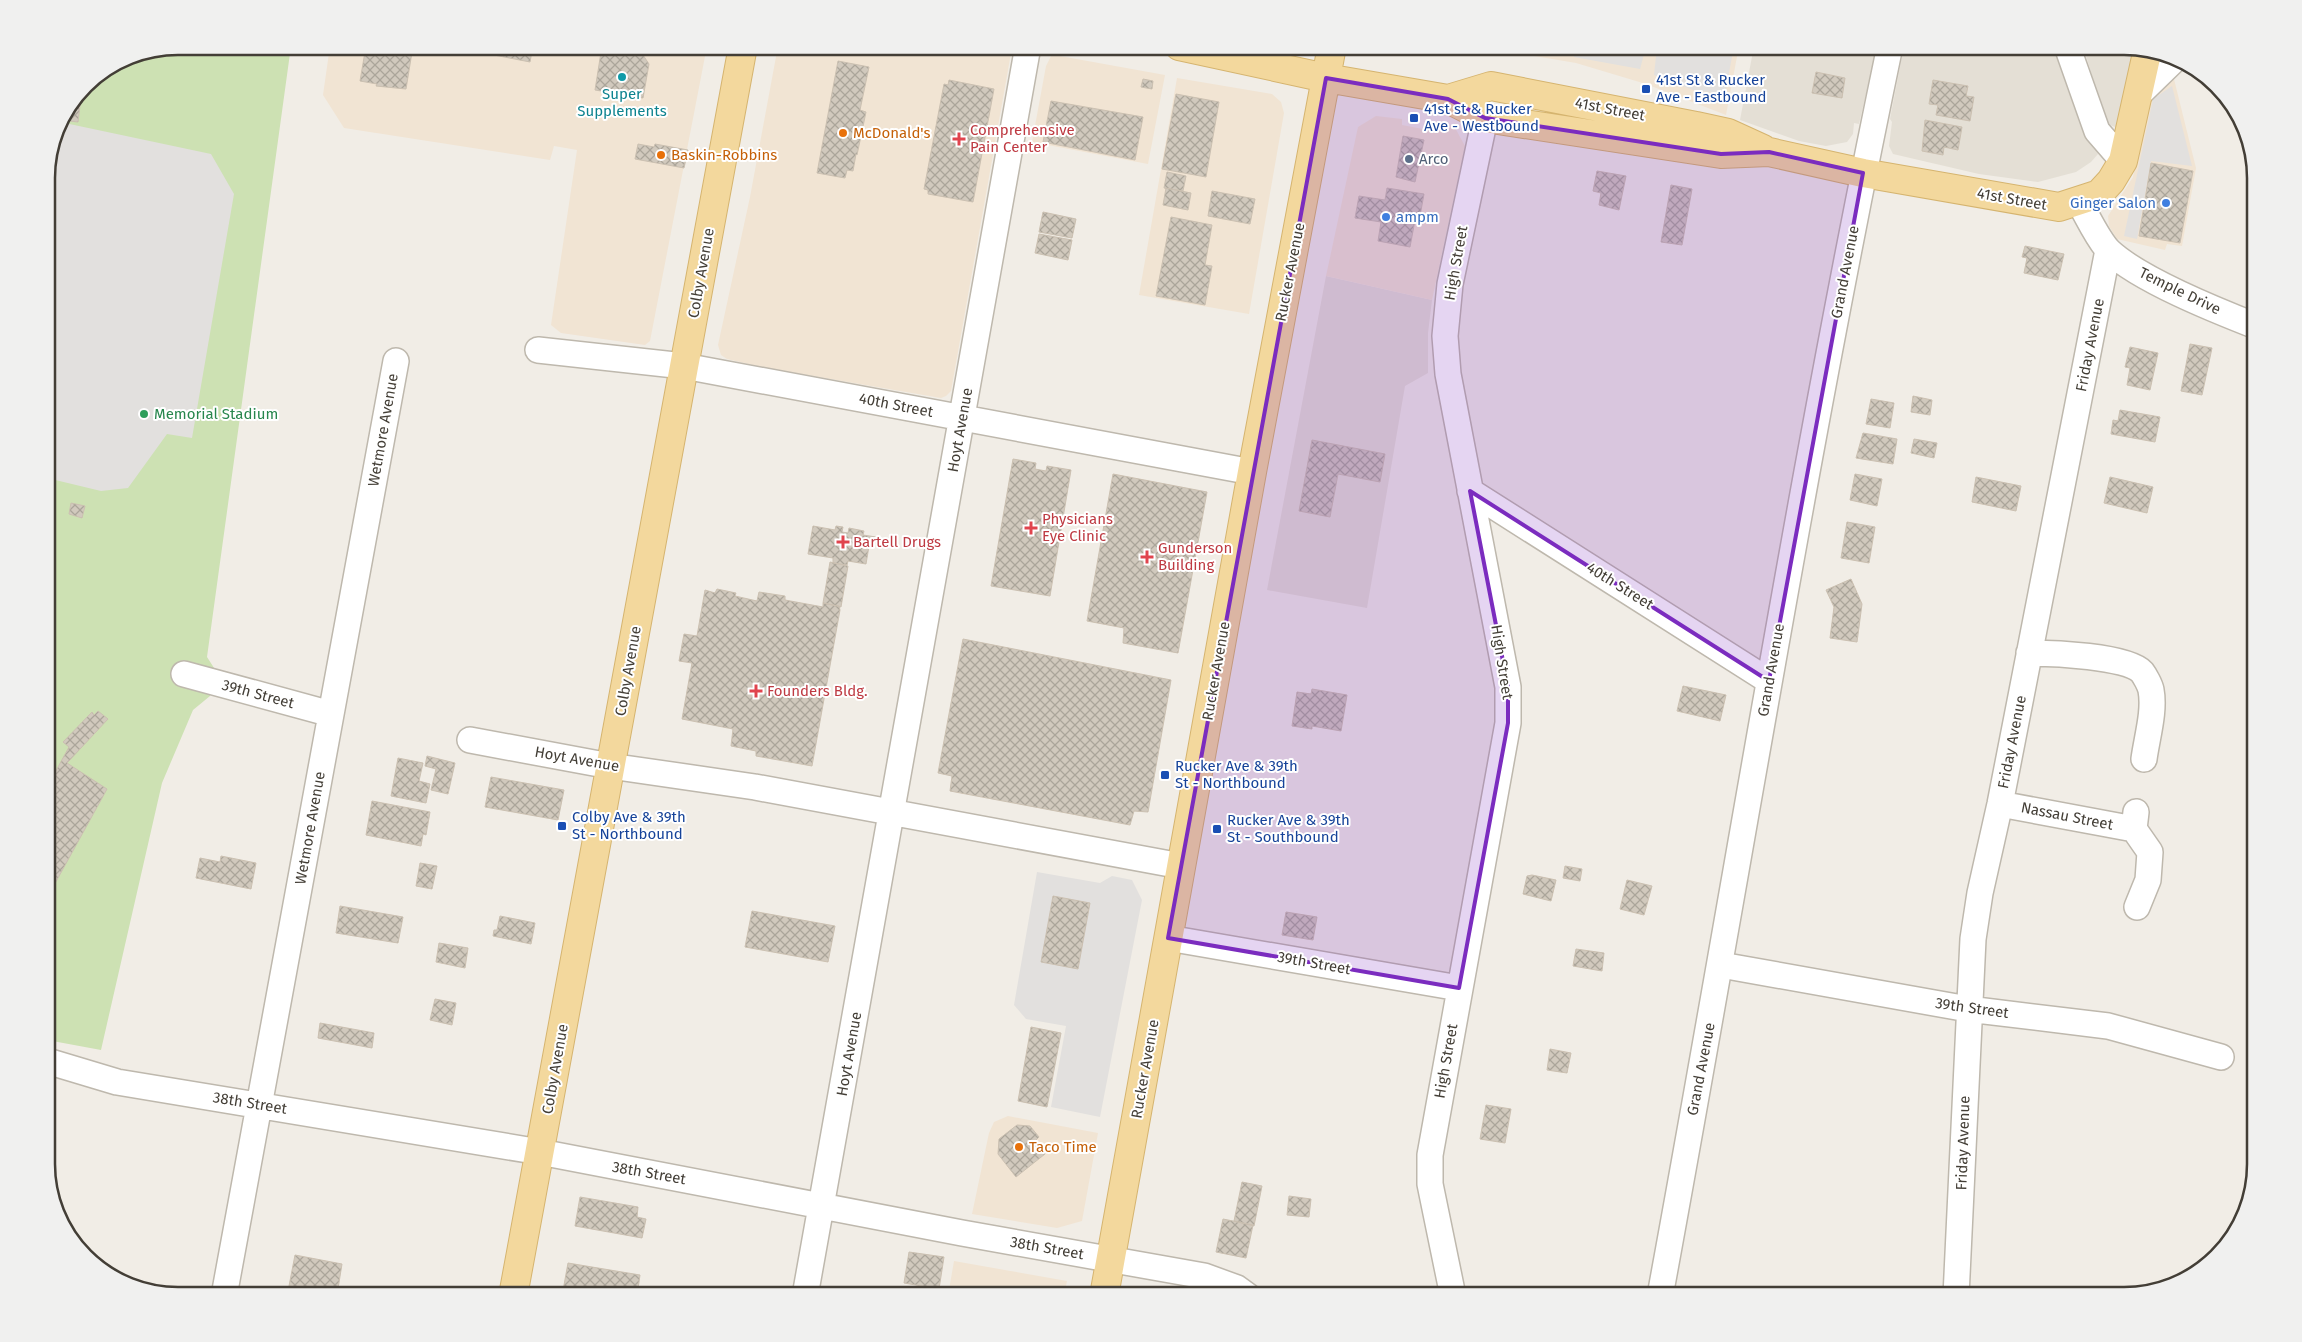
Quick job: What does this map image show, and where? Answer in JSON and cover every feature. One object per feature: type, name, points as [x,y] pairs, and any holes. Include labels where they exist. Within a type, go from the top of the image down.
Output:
[{"type":"main road","name":"Colby Avenue","points":[[515,1287],[740,55]]},
{"type":"main road","name":"41st Street","points":[[1220,55],[1326,78],[1448,98],[1485,118],[1605,122]]},
{"type":"main road","name":"Rucker Avenue","points":[[1106,1287],[1252,472],[1330,55]]},
{"type":"main road","points":[[2123,161],[2146,57]]},
{"type":"main road","name":"41st Street","points":[[1448,98],[1491,86],[1605,122],[1721,154],[1768,152],[1864,172],[2059,207],[2099,194],[2123,161]]},
{"type":"street","name":"Hoyt Avenue","points":[[807,1287],[1026,55]]},
{"type":"street","name":"Grand Avenue","points":[[1662,1287],[1721,965],[1769,681],[1864,172],[1888,55]]},
{"type":"street","points":[[2070,55],[2097,131],[2123,161]]},
{"type":"street","points":[[2137,96],[2170,64]]},
{"type":"street","name":"High Street","points":[[1451,1287],[1430,1184],[1430,1155],[1508,723],[1508,687],[1448,374],[1446,336],[1450,284],[1485,118]]},
{"type":"street","points":[[2079,202],[2108,250]]},
{"type":"street","name":"Temple Drive","points":[[2108,250],[2140,272],[2247,322]]},
{"type":"street","name":"Friday Avenue","points":[[1956,1287],[1968,1009],[1973,939],[1980,893],[2000,804],[2108,250]]},
{"type":"street","name":"40th Street","points":[[538,350],[684,366],[1252,472]]},
{"type":"street","name":"Wetmore Avenue","points":[[226,1287],[396,360]]},
{"type":"street","name":"40th Street","points":[[1470,491],[1769,681]]},
{"type":"street","points":[[2029,653],[2068,653],[2128,665],[2142,672],[2150,688],[2152,703],[2144,759]]},
{"type":"street","name":"39th Street","points":[[184,674],[331,714]]},
{"type":"street","name":"Hoyt Avenue","points":[[470,740],[610,766],[755,786],[1181,866]]},
{"type":"street","name":"Nassau Street","points":[[2000,804],[2135,821],[2150,852],[2148,880],[2137,907]]},
{"type":"street","name":"39th Street","points":[[1168,938],[1459,988]]},
{"type":"street","name":"39th Street","points":[[1721,965],[1968,1009],[2108,1026],[2221,1057]]},
{"type":"street","name":"38th Street","points":[[55,1064],[117,1082],[540,1152],[1204,1276],[1234,1287]]},
{"type":"highlighted area","points":[[1326,78],[1448,99],[1485,118],[1721,154],[1769,152],[1863,173],[1769,681],[1470,491],[1508,687],[1508,723],[1459,988],[1168,938]]},
{"type":"shaded area","points":[[329,55],[705,55],[650,341],[645,345],[561,333],[551,325],[577,150],[554,146],[550,160],[344,128],[323,95]]},
{"type":"shaded area","points":[[776,55],[1011,55],[951,391],[946,396],[941,398],[761,367],[727,359],[721,355],[718,345],[750,197]]},
{"type":"shaded area","points":[[1528,55],[1737,55],[1726,115],[1646,84],[1576,63]]},
{"type":"shaded area","points":[[1574,55],[1644,55],[1640,69],[1574,57]]},
{"type":"shaded area","points":[[1650,55],[1732,55],[1725,94],[1693,90],[1654,75],[1656,56]]},
{"type":"shaded area","points":[[1752,55],[1875,55],[1859,124],[1854,123],[1853,134],[1847,142],[1826,146],[1799,141],[1740,120]]},
{"type":"shaded area","points":[[1902,55],[2060,55],[2089,135],[2098,154],[2091,162],[2076,172],[2038,182],[1979,174],[1893,154],[1889,146],[1892,122],[1890,119]]},
{"type":"shaded area","points":[[2086,55],[2136,56],[2118,128],[2107,124]]},
{"type":"shaded area","points":[[1051,56],[1165,75],[1148,164],[1032,142],[1046,66]]},
{"type":"shaded area","points":[[1177,78],[1272,94],[1281,102],[1284,113],[1249,314],[1139,295]]},
{"type":"shaded area","points":[[2174,79],[2196,168],[2182,246],[2167,244],[2165,250],[2117,239],[2109,226],[2108,216],[2133,177],[2150,96]]},
{"type":"shaded area","points":[[2172,86],[2192,166],[2151,161],[2137,239],[2124,236],[2153,99]]},
{"type":"shaded area","points":[[1376,116],[1402,119],[1402,125],[1423,129],[1425,122],[1454,126],[1465,146],[1432,300],[1326,276],[1358,127]]},
{"type":"shaded area","points":[[68,124],[211,154],[234,194],[192,438],[167,434],[128,488],[101,491],[55,480],[55,170],[59,146]]},
{"type":"shaded area","points":[[1326,276],[1432,300],[1428,333],[1428,373],[1405,386],[1367,608],[1267,590]]},
{"type":"shaded area","points":[[1037,872],[1100,883],[1112,876],[1132,880],[1142,900],[1100,1117],[1051,1107],[1066,1026],[1026,1019],[1014,1005]]},
{"type":"shaded area","points":[[1008,1116],[1098,1133],[1082,1221],[1057,1228],[972,1214],[989,1133],[994,1122]]},
{"type":"shaded area","points":[[954,1261],[1067,1281],[1066,1287],[950,1287]]},
{"type":"green space","name":"Memorial Stadium","points":[[170,55],[290,55],[207,657],[216,671],[210,696],[193,710],[162,783],[101,1050],[55,1041],[55,170],[59,146],[64,131],[76,110],[91,91],[103,80],[131,64],[154,57]]},
{"type":"building","points":[[364,55],[412,55],[406,89],[376,86],[377,84],[360,81]]},
{"type":"building","points":[[494,55],[531,55],[530,62]]},
{"type":"building","name":"Super Supplements","points":[[601,55],[643,55],[649,64],[643,98],[595,90]]},
{"type":"building","name":"McDonald's","points":[[838,61],[869,67],[860,110],[866,112],[857,155],[853,171],[847,170],[845,178],[817,173]]},
{"type":"building","points":[[1816,72],[1845,78],[1842,98],[1812,93]]},
{"type":"building","points":[[1143,79],[1153,81],[1152,89],[1141,87]]},
{"type":"building","name":"Comprehensive Pain Center","points":[[949,80],[994,89],[973,202],[928,194],[928,190],[924,189],[944,84],[948,85]]},
{"type":"building","points":[[1933,80],[1968,86],[1966,96],[1974,97],[1970,121],[1936,115],[1938,105],[1929,104]]},
{"type":"building","points":[[1176,94],[1219,102],[1206,177],[1162,169]]},
{"type":"building","points":[[1051,101],[1143,117],[1135,160],[1043,142]]},
{"type":"building","points":[[80,105],[78,122],[70,121]]},
{"type":"building","points":[[1925,120],[1962,127],[1958,150],[1944,147],[1943,155],[1922,151]]},
{"type":"building","name":"Arco","points":[[1403,136],[1424,140],[1415,182],[1396,177]]},
{"type":"building","name":"Baskin-Robbins","points":[[638,144],[654,147],[655,144],[688,150],[684,168],[635,159]]},
{"type":"building","name":"Ginger Salon","points":[[2151,163],[2193,171],[2180,243],[2139,236]]},
{"type":"building","points":[[1597,171],[1626,176],[1619,210],[1599,205],[1601,193],[1593,191]]},
{"type":"building","points":[[1167,172],[1186,176],[1183,191],[1164,188]]},
{"type":"building","points":[[1671,185],[1692,189],[1682,245],[1661,242]]},
{"type":"building","points":[[1166,188],[1191,193],[1188,210],[1163,205]]},
{"type":"building","name":"ampm","points":[[1387,188],[1424,194],[1420,216],[1416,215],[1410,247],[1378,241],[1381,222],[1355,218],[1359,196],[1385,200]]},
{"type":"building","points":[[1212,191],[1255,199],[1250,224],[1208,216]]},
{"type":"building","points":[[1043,212],[1076,219],[1072,238],[1039,232]]},
{"type":"building","points":[[1171,217],[1212,225],[1205,265],[1212,266],[1205,305],[1156,296]]},
{"type":"building","points":[[1039,234],[1072,240],[1068,260],[1035,253]]},
{"type":"building","points":[[2025,246],[2064,254],[2058,280],[2024,273],[2027,258],[2022,257]]},
{"type":"building","points":[[2190,344],[2212,348],[2202,395],[2181,391]]},
{"type":"building","points":[[2130,347],[2158,353],[2150,390],[2127,385],[2130,368],[2125,367]]},
{"type":"building","points":[[1913,396],[1932,400],[1930,415],[1911,412]]},
{"type":"building","points":[[1871,399],[1894,403],[1890,428],[1866,424]]},
{"type":"building","points":[[2120,410],[2160,417],[2155,442],[2111,434],[2113,420],[2118,421]]},
{"type":"building","points":[[1863,433],[1897,439],[1893,464],[1856,458]]},
{"type":"building","points":[[1914,439],[1937,443],[1934,458],[1911,453]]},
{"type":"building","points":[[1312,440],[1385,454],[1380,482],[1338,474],[1330,517],[1299,511]]},
{"type":"building","name":"Physicians Eye Clinic","points":[[1013,459],[1036,463],[1035,469],[1046,471],[1047,466],[1071,470],[1050,596],[991,586]]},
{"type":"building","name":"Gunderson Building","points":[[1113,474],[1207,492],[1178,653],[1123,643],[1124,628],[1087,621]]},
{"type":"building","points":[[1855,474],[1882,479],[1877,506],[1850,500]]},
{"type":"building","points":[[1976,477],[2021,486],[2016,511],[1972,502]]},
{"type":"building","points":[[2110,477],[2153,487],[2147,513],[2104,503]]},
{"type":"building","points":[[71,503],[85,506],[82,518],[69,514]]},
{"type":"building","points":[[1847,522],[1875,527],[1869,563],[1841,558]]},
{"type":"building","name":"Bartell Drugs","points":[[813,526],[835,530],[836,526],[843,527],[842,532],[848,533],[849,528],[864,531],[863,535],[876,537],[874,547],[869,546],[866,564],[848,561],[847,565],[833,563],[833,558],[808,554]]},
{"type":"building","points":[[830,562],[848,566],[841,607],[823,603]]},
{"type":"building","points":[[1851,579],[1862,604],[1857,642],[1830,638],[1834,607],[1826,590]]},
{"type":"building","name":"Founders Bldg.","points":[[717,589],[736,593],[735,596],[757,601],[759,592],[785,596],[785,600],[823,607],[823,603],[839,606],[840,610],[812,766],[756,756],[756,751],[731,746],[733,729],[682,719],[692,663],[679,661],[684,634],[697,636],[705,590],[715,593]]},
{"type":"building","points":[[963,639],[1171,680],[1148,812],[1134,811],[1130,825],[950,791],[952,776],[938,773]]},
{"type":"building","points":[[1683,686],[1726,695],[1720,721],[1677,711]]},
{"type":"building","points":[[1312,689],[1347,695],[1341,731],[1312,726],[1312,729],[1292,726],[1297,692],[1311,694]]},
{"type":"building","points":[[98,711],[108,719],[67,763],[107,789],[55,883],[55,772],[69,747],[63,742],[92,712],[94,715]]},
{"type":"building","points":[[427,756],[455,763],[448,794],[431,790],[436,769],[425,766]]},
{"type":"building","points":[[398,758],[423,763],[419,781],[430,784],[426,803],[391,796]]},
{"type":"building","points":[[491,777],[564,790],[558,820],[485,807]]},
{"type":"building","points":[[372,801],[430,812],[426,835],[423,834],[421,846],[366,835]]},
{"type":"building","points":[[221,856],[256,863],[251,889],[196,878],[200,858],[220,862]]},
{"type":"building","points":[[420,863],[437,866],[432,889],[416,886]]},
{"type":"building","points":[[1565,866],[1582,869],[1580,881],[1563,878]]},
{"type":"building","points":[[1532,875],[1556,880],[1551,901],[1523,894],[1527,876]]},
{"type":"building","points":[[1627,880],[1652,886],[1644,915],[1620,909]]},
{"type":"building","points":[[1053,896],[1090,903],[1078,969],[1041,962]]},
{"type":"building","points":[[340,906],[403,917],[398,943],[336,933]]},
{"type":"building","points":[[752,911],[835,926],[828,962],[745,947]]},
{"type":"building","points":[[1286,912],[1317,917],[1313,940],[1282,935]]},
{"type":"building","points":[[500,916],[535,923],[531,944],[493,936],[494,930],[497,930]]},
{"type":"building","points":[[439,943],[468,948],[465,968],[436,962]]},
{"type":"building","points":[[1576,949],[1604,953],[1602,971],[1573,966]]},
{"type":"building","points":[[435,999],[456,1003],[452,1025],[430,1020]]},
{"type":"building","points":[[320,1023],[374,1033],[372,1048],[318,1038]]},
{"type":"building","points":[[1031,1027],[1061,1033],[1047,1107],[1018,1101]]},
{"type":"building","points":[[1550,1049],[1571,1053],[1567,1073],[1547,1070]]},
{"type":"building","points":[[1486,1105],[1511,1109],[1505,1143],[1480,1139]]},
{"type":"building","name":"Taco Time","points":[[1017,1125],[1030,1126],[1039,1137],[1035,1141],[1045,1154],[1016,1177],[998,1154],[999,1139]]},
{"type":"building","points":[[1242,1182],[1262,1186],[1254,1226],[1234,1221]]},
{"type":"building","points":[[1289,1196],[1311,1199],[1309,1217],[1287,1215]]},
{"type":"building","points":[[580,1197],[638,1207],[637,1217],[646,1219],[642,1238],[575,1226]]},
{"type":"building","points":[[1223,1219],[1253,1225],[1246,1258],[1216,1252]]},
{"type":"building","points":[[909,1252],[944,1257],[939,1287],[904,1283]]},
{"type":"building","points":[[295,1255],[342,1264],[338,1287],[289,1286]]},
{"type":"building","points":[[568,1263],[640,1275],[638,1287],[564,1287]]},
{"type":"place","name":"Super Supplements","points":[[622,77]]},
{"type":"place","name":"41st St & Rucker Ave - Eastbound","points":[[1646,89]]},
{"type":"place","name":"41st st & Rucker Ave - Westbound","points":[[1414,118]]},
{"type":"place","name":"McDonald's","points":[[843,133]]},
{"type":"place","name":"Comprehensive Pain Center","points":[[959,139]]},
{"type":"place","name":"Baskin-Robbins","points":[[661,155]]},
{"type":"place","name":"Arco","points":[[1409,159]]},
{"type":"place","name":"Ginger Salon","points":[[2166,203]]},
{"type":"place","name":"ampm","points":[[1386,217]]},
{"type":"place","name":"Memorial Stadium","points":[[144,414]]},
{"type":"place","name":"Physicians Eye Clinic","points":[[1031,528]]},
{"type":"place","name":"Bartell Drugs","points":[[843,542]]},
{"type":"place","name":"Gunderson Building","points":[[1147,557]]},
{"type":"place","name":"Founders Bldg.","points":[[756,691]]},
{"type":"place","name":"Rucker Ave & 39th St - Northbound","points":[[1165,775]]},
{"type":"place","name":"Colby Ave & 39th St - Northbound","points":[[562,826]]},
{"type":"place","name":"Rucker Ave & 39th St - Southbound","points":[[1217,829]]},
{"type":"place","name":"Taco Time","points":[[1019,1147]]}]
